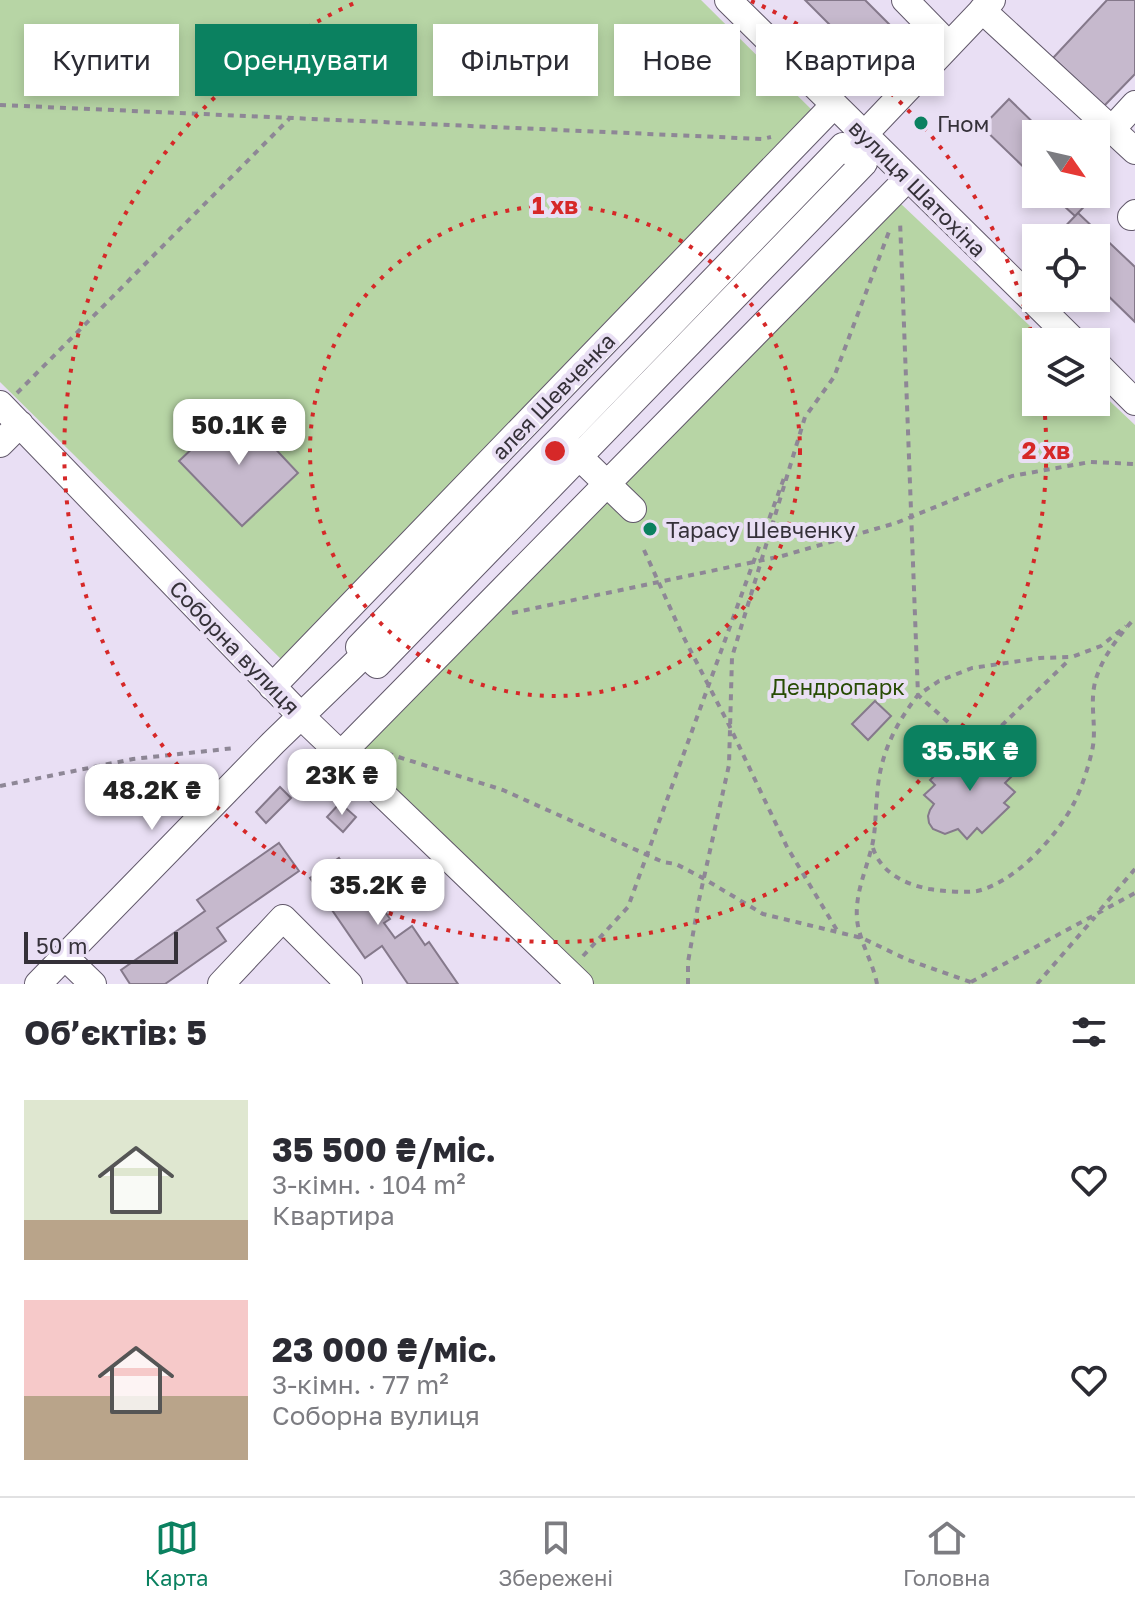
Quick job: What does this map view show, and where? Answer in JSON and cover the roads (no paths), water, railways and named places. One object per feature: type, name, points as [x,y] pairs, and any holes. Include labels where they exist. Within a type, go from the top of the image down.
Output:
[{"type":"street","name":"вулиця Шатохіна","points":[[728,0],[834,105],[857,142],[900,192],[1059,328]]},
{"type":"street","points":[[905,0],[949,45]]},
{"type":"street","points":[[365,654],[377,665],[864,163],[857,142],[987,5],[1135,151]]},
{"type":"street","points":[[1112,129],[1135,104]]},
{"type":"street","name":"алея Шевченка","points":[[272,687],[834,105]]},
{"type":"street","name":"алея Шевченка","points":[[38,984],[273,743],[365,654],[359,647],[843,146],[857,142]]},
{"type":"street","points":[[340,755],[900,192]]},
{"type":"street","points":[[1110,377],[1135,402]]},
{"type":"street","points":[[0,444],[8,412]]},
{"type":"street","name":"Соборна вулиця","points":[[8,412],[272,687],[574,980]]},
{"type":"street","name":"алея Шевченка","points":[[560,438],[633,509]]},
{"type":"street","points":[[221,984],[283,918],[349,984]]},
{"type":"street","points":[[65,957],[93,984]]},
{"type":"place","name":"Гном","points":[[921,123]]},
{"type":"place","name":"Тарасу Шевченку","points":[[650,529]]},
{"type":"park label","name":"Дендропарк","points":[[838,686]]}]
